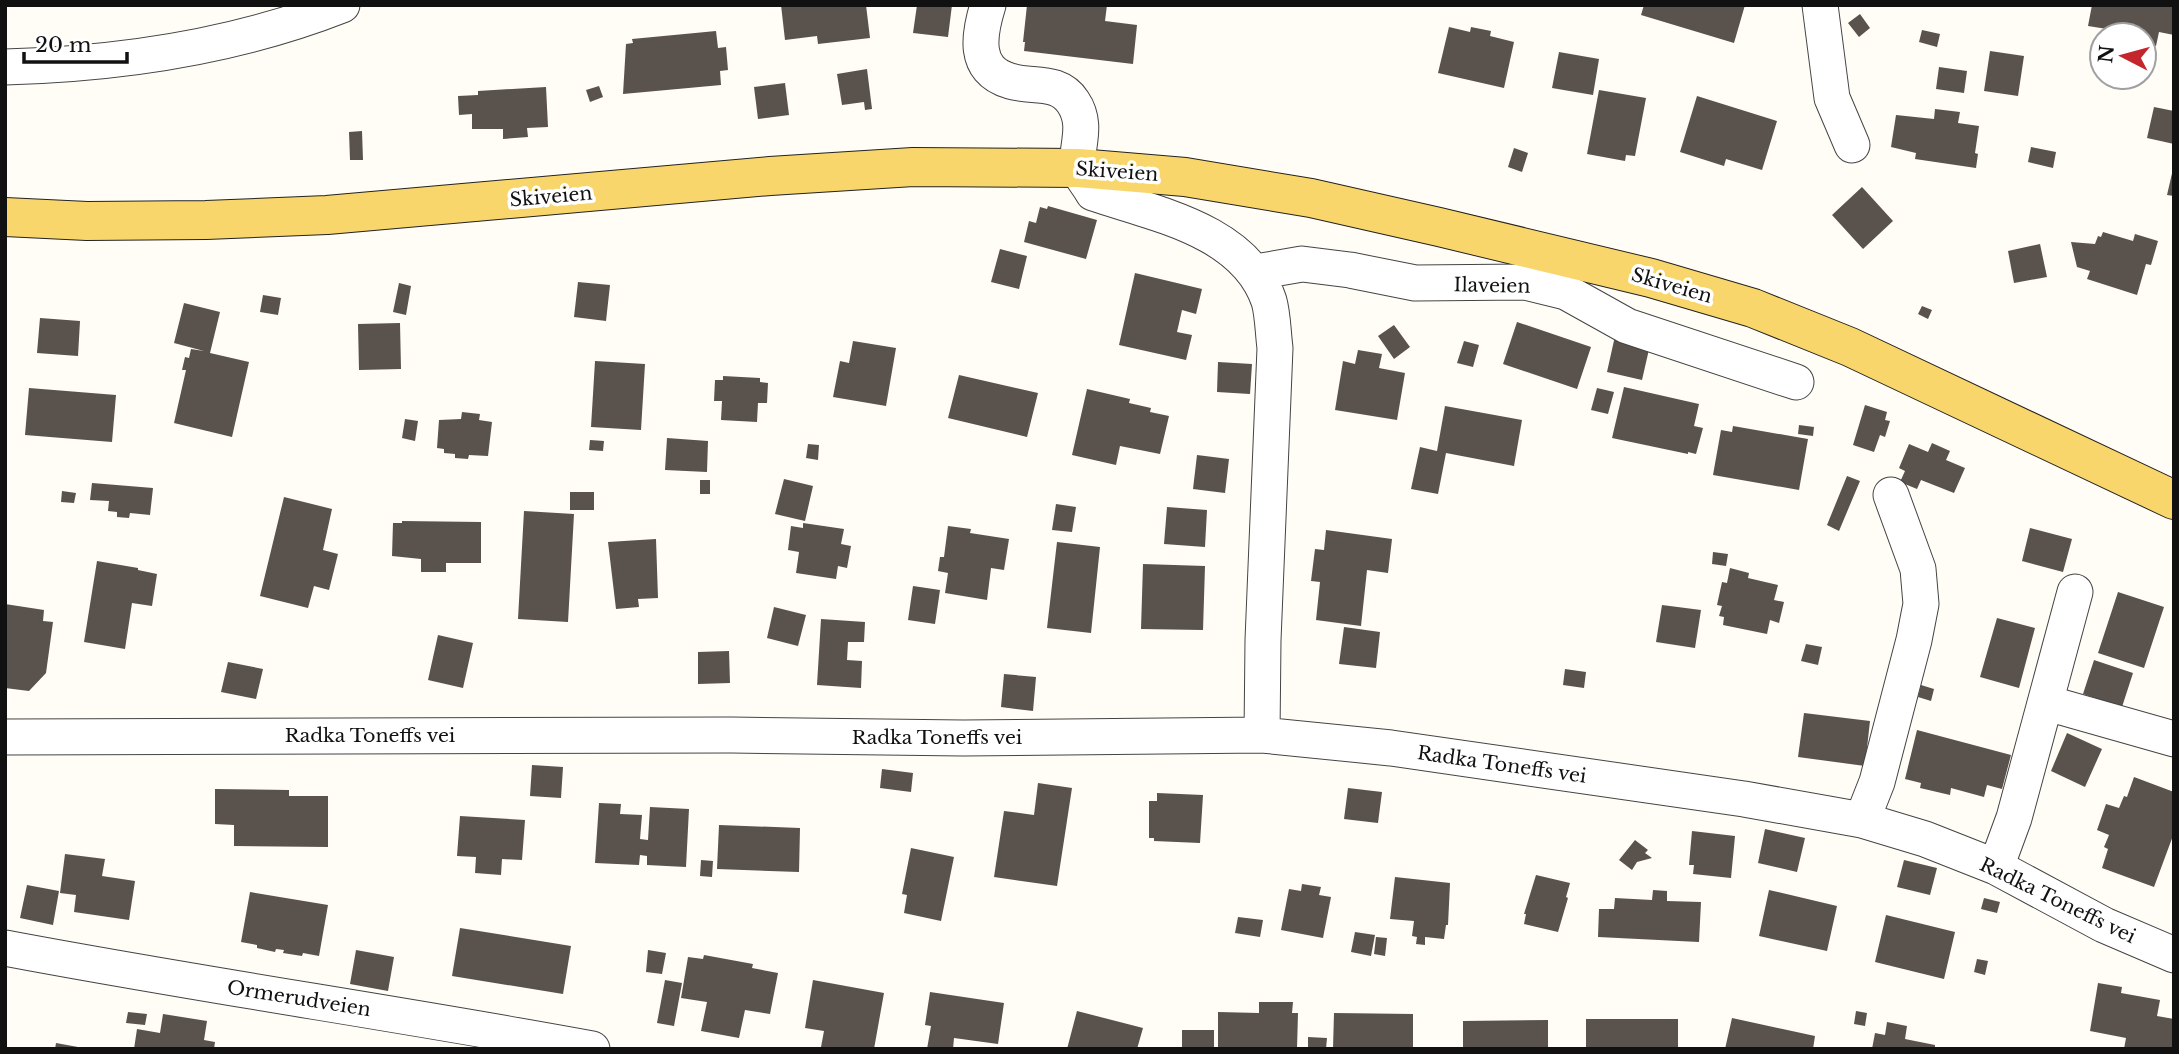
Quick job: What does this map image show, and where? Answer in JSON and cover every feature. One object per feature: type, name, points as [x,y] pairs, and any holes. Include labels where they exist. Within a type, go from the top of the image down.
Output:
[{"type":"main road","name":"Skiveien","points":[[5,218],[87,220],[327,215],[770,176],[913,167],[1078,167],[1185,177],[1311,198],[1651,278],[1753,308],[1850,347],[2174,500]]},
{"type":"street","points":[[5,67],[84,64],[173,51],[276,28],[342,5]]},
{"type":"street","points":[[988,5],[982,25],[981,53],[988,69],[1009,81],[1049,85],[1065,92],[1075,104],[1082,129],[1078,167],[1093,193],[1183,224],[1225,244],[1255,272],[1269,302],[1275,348],[1263,640],[1262,735]]},
{"type":"street","points":[[1820,5],[1832,98],[1852,145]]},
{"type":"street","name":"Ilaveien","points":[[1255,272],[1302,264],[1350,270],[1415,284],[1525,282],[1566,292],[1627,326],[1796,382]]},
{"type":"street","points":[[1862,820],[1880,770],[1921,604],[1918,569],[1891,495]]},
{"type":"street","points":[[1996,867],[2014,818],[2075,592]]},
{"type":"street","points":[[2047,703],[2174,739]]},
{"type":"street","name":"Radka Toneffs vei","points":[[5,737],[731,735],[1003,738],[1262,735],[1391,748],[1744,799],[1862,820],[1925,839],[1996,867],[2104,925],[2174,955]]},
{"type":"street","name":"Ormerudveien","points":[[5,948],[131,972],[408,1015],[592,1049]]},
{"type":"building","points":[[781,5],[866,5],[870,38],[818,44],[817,36],[785,40]]},
{"type":"building","points":[[917,5],[952,5],[948,37],[913,33]]},
{"type":"building","points":[[1027,5],[1107,5],[1105,21],[1137,25],[1133,64],[1024,51]]},
{"type":"building","points":[[1644,5],[1745,5],[1734,43],[1641,15]]},
{"type":"building","points":[[2092,5],[2174,5],[2174,35],[2159,32],[2158,37],[2158,21],[2089,21]]},
{"type":"building","points":[[1860,14],[1870,28],[1859,37],[1848,23]]},
{"type":"building","points":[[1449,27],[1470,32],[1471,27],[1491,31],[1490,36],[1514,42],[1504,88],[1438,73]]},
{"type":"building","points":[[1922,30],[1940,34],[1937,47],[1919,42]]},
{"type":"building","points":[[716,31],[718,48],[726,47],[728,70],[720,71],[721,85],[623,94],[626,44],[633,43],[632,39]]},
{"type":"building","points":[[1990,51],[2024,56],[2018,96],[1984,91]]},
{"type":"building","points":[[1559,52],[1599,59],[1593,95],[1552,88]]},
{"type":"building","points":[[1939,67],[1967,71],[1964,93],[1936,89]]},
{"type":"building","points":[[867,69],[872,109],[865,110],[864,102],[842,105],[837,74]]},
{"type":"building","points":[[785,83],[789,115],[758,119],[754,87]]},
{"type":"building","points":[[599,86],[603,97],[590,102],[586,90]]},
{"type":"building","points":[[546,87],[548,127],[527,128],[528,137],[503,139],[503,129],[472,129],[472,114],[459,115],[458,96],[478,95],[478,91]]},
{"type":"building","points":[[1599,90],[1646,98],[1635,156],[1626,155],[1625,161],[1587,154]]},
{"type":"building","points":[[1697,96],[1777,121],[1762,170],[1726,159],[1724,166],[1680,152]]},
{"type":"building","points":[[2154,107],[2174,111],[2174,144],[2147,138]]},
{"type":"building","points":[[1935,109],[1960,112],[1958,123],[1979,126],[1976,168],[1915,159],[1916,153],[1891,147],[1896,115],[1934,119]]},
{"type":"building","points":[[362,131],[363,160],[350,160],[349,132]]},
{"type":"building","points":[[2031,147],[2056,152],[2053,168],[2028,162]]},
{"type":"building","points":[[1514,148],[1528,153],[1522,172],[1508,167]]},
{"type":"building","points":[[2174,169],[2174,196],[2167,195]]},
{"type":"building","points":[[1862,187],[1893,221],[1863,249],[1832,215]]},
{"type":"building","points":[[1048,206],[1097,220],[1086,259],[1024,242],[1029,221],[1036,223],[1040,207],[1047,209]]},
{"type":"building","points":[[2103,232],[2133,241],[2135,234],[2158,241],[2151,265],[2146,264],[2137,295],[2087,279],[2090,271],[2077,267],[2071,242],[2095,244]]},
{"type":"building","points":[[2040,244],[2047,277],[2014,283],[2008,251]]},
{"type":"building","points":[[1000,249],[1027,256],[1019,289],[991,282]]},
{"type":"building","points":[[1135,273],[1202,289],[1196,314],[1182,310],[1177,332],[1192,335],[1186,360],[1119,345]]},
{"type":"building","points":[[578,282],[610,285],[606,321],[574,317]]},
{"type":"building","points":[[399,283],[411,286],[406,315],[393,312]]},
{"type":"building","points":[[263,295],[281,298],[278,315],[260,312]]},
{"type":"building","points":[[184,303],[220,312],[210,353],[249,362],[232,437],[174,423],[186,370],[182,370],[185,357],[189,358],[191,349],[204,351],[174,343]]},
{"type":"building","points":[[1922,306],[1932,310],[1928,319],[1918,314]]},
{"type":"building","points":[[40,318],[80,321],[78,356],[37,353]]},
{"type":"building","points":[[1517,322],[1591,347],[1577,389],[1503,364]]},
{"type":"building","points":[[400,323],[401,369],[359,370],[358,324]]},
{"type":"building","points":[[1394,325],[1410,347],[1394,359],[1378,336]]},
{"type":"building","points":[[1615,336],[1650,345],[1642,380],[1607,372]]},
{"type":"building","points":[[853,341],[896,348],[886,406],[833,397],[840,361],[849,363]]},
{"type":"building","points":[[1464,341],[1479,345],[1473,367],[1457,363]]},
{"type":"building","points":[[1358,350],[1382,354],[1379,368],[1405,373],[1397,420],[1335,410],[1343,361],[1355,364]]},
{"type":"building","points":[[595,361],[645,364],[641,430],[591,427]]},
{"type":"building","points":[[1218,362],[1252,364],[1250,394],[1217,392]]},
{"type":"building","points":[[959,375],[1038,393],[1027,437],[948,418]]},
{"type":"building","points":[[723,376],[760,378],[760,382],[768,383],[767,403],[758,403],[757,422],[721,420],[722,401],[714,401],[715,380],[723,380]]},
{"type":"building","points":[[1624,387],[1699,404],[1694,426],[1703,428],[1696,454],[1612,438]]},
{"type":"building","points":[[29,388],[116,395],[112,442],[25,435]]},
{"type":"building","points":[[1597,388],[1614,392],[1608,414],[1591,410]]},
{"type":"building","points":[[1087,389],[1130,399],[1129,403],[1169,416],[1160,454],[1120,446],[1116,465],[1072,455]]},
{"type":"building","points":[[1865,405],[1887,412],[1885,420],[1890,421],[1885,437],[1880,435],[1874,452],[1853,445]]},
{"type":"building","points":[[1445,406],[1522,420],[1514,466],[1446,453],[1438,494],[1411,489],[1420,447],[1437,451]]},
{"type":"building","points":[[462,412],[480,414],[479,420],[492,422],[488,456],[469,455],[468,459],[455,458],[455,454],[444,453],[444,449],[437,448],[439,420],[461,419]]},
{"type":"building","points":[[405,419],[418,421],[415,441],[402,438]]},
{"type":"building","points":[[1799,425],[1814,427],[1813,436],[1798,434]]},
{"type":"building","points":[[1733,426],[1808,439],[1799,490],[1713,475],[1721,430],[1732,432]]},
{"type":"building","points":[[667,438],[708,441],[707,472],[665,470]]},
{"type":"building","points":[[590,440],[604,441],[603,451],[589,450]]},
{"type":"building","points":[[1932,443],[1950,451],[1946,460],[1965,468],[1954,493],[1921,480],[1917,489],[1900,482],[1905,471],[1899,468],[1909,444],[1928,452]]},
{"type":"building","points":[[808,444],[819,445],[818,460],[806,458]]},
{"type":"building","points":[[1197,455],[1229,459],[1225,493],[1193,489]]},
{"type":"building","points":[[1847,476],[1860,481],[1839,531],[1827,525]]},
{"type":"building","points":[[784,479],[813,486],[805,521],[775,514]]},
{"type":"building","points":[[700,480],[710,480],[710,494],[700,494]]},
{"type":"building","points":[[92,483],[153,488],[150,515],[130,513],[129,518],[117,517],[117,512],[108,511],[109,501],[90,500]]},
{"type":"building","points":[[62,491],[76,493],[74,503],[61,502]]},
{"type":"building","points":[[570,492],[594,492],[594,510],[570,510]]},
{"type":"building","points":[[284,497],[332,509],[323,550],[338,554],[329,590],[314,586],[308,608],[260,596]]},
{"type":"building","points":[[1056,504],[1076,507],[1072,532],[1052,530]]},
{"type":"building","points":[[1167,507],[1207,510],[1205,547],[1164,544]]},
{"type":"building","points":[[524,511],[574,514],[568,622],[518,619]]},
{"type":"building","points":[[481,522],[481,563],[446,563],[446,572],[421,572],[421,559],[392,556],[393,523]]},
{"type":"building","points":[[803,523],[844,529],[841,544],[851,546],[847,568],[838,566],[836,579],[796,573],[799,552],[788,550],[791,526],[803,528]]},
{"type":"building","points":[[948,526],[971,529],[970,533],[1009,539],[1004,570],[991,568],[987,600],[945,593],[948,573],[938,571],[940,557],[944,557]]},
{"type":"building","points":[[2030,528],[2072,539],[2063,572],[2022,561]]},
{"type":"building","points":[[1326,530],[1392,539],[1388,573],[1367,570],[1361,626],[1316,620],[1320,582],[1311,581],[1315,549],[1324,550]]},
{"type":"building","points":[[656,539],[658,598],[638,599],[639,607],[616,609],[608,542]]},
{"type":"building","points":[[1057,542],[1100,547],[1091,633],[1047,628]]},
{"type":"building","points":[[1713,552],[1728,554],[1726,566],[1712,564]]},
{"type":"building","points":[[97,561],[157,574],[152,606],[132,603],[125,649],[84,642]]},
{"type":"building","points":[[1143,564],[1205,566],[1203,630],[1141,629]]},
{"type":"building","points":[[1730,568],[1749,573],[1748,578],[1778,585],[1774,600],[1784,602],[1779,623],[1770,620],[1767,634],[1723,625],[1724,617],[1719,616],[1722,606],[1717,605],[1722,582],[1727,583]]},
{"type":"building","points":[[913,586],[940,590],[935,624],[908,620]]},
{"type":"building","points":[[2118,592],[2164,607],[2144,668],[2098,653]]},
{"type":"building","points":[[5,604],[44,610],[43,621],[53,622],[46,673],[29,691],[5,688]]},
{"type":"building","points":[[1662,605],[1701,610],[1695,648],[1656,642]]},
{"type":"building","points":[[774,607],[806,615],[798,646],[767,638]]},
{"type":"building","points":[[1997,618],[2035,628],[2019,688],[1980,677]]},
{"type":"building","points":[[821,619],[865,622],[864,642],[848,642],[847,660],[862,661],[861,688],[817,685]]},
{"type":"building","points":[[1344,627],[1380,632],[1376,668],[1339,664]]},
{"type":"building","points":[[438,635],[473,643],[463,688],[428,680]]},
{"type":"building","points":[[1806,644],[1822,647],[1818,665],[1801,661]]},
{"type":"building","points":[[729,651],[730,683],[698,684],[698,652]]},
{"type":"building","points":[[2094,660],[2133,673],[2122,707],[2083,694]]},
{"type":"building","points":[[228,662],[263,669],[256,699],[221,692]]},
{"type":"building","points":[[1565,669],[1586,672],[1584,688],[1563,685]]},
{"type":"building","points":[[1004,674],[1036,677],[1033,711],[1001,707]]},
{"type":"building","points":[[1921,685],[1934,689],[1931,701],[1918,697]]},
{"type":"building","points":[[1804,713],[1870,721],[1865,766],[1798,757]]},
{"type":"building","points":[[1917,730],[2011,755],[2002,789],[1987,785],[1984,797],[1951,788],[1950,795],[1920,788],[1921,783],[1905,779]]},
{"type":"building","points":[[2067,733],[2102,749],[2085,787],[2051,771]]},
{"type":"building","points":[[532,765],[563,767],[561,798],[530,796]]},
{"type":"building","points":[[882,769],[913,773],[911,792],[880,788]]},
{"type":"building","points":[[2134,777],[2174,792],[2174,833],[2154,887],[2102,868],[2108,849],[2104,847],[2109,835],[2097,830],[2106,804],[2119,808],[2124,796],[2127,797]]},
{"type":"building","points":[[1038,783],[1072,788],[1057,886],[994,877],[1004,811],[1034,815]]},
{"type":"building","points":[[1348,788],[1382,792],[1378,823],[1344,819]]},
{"type":"building","points":[[215,789],[289,790],[289,796],[328,796],[328,847],[234,846],[234,825],[215,824]]},
{"type":"building","points":[[1157,793],[1203,795],[1200,843],[1154,841],[1154,838],[1149,838],[1149,801],[1157,801]]},
{"type":"building","points":[[599,803],[621,804],[620,814],[642,815],[640,839],[648,840],[650,807],[689,809],[686,867],[647,865],[647,856],[640,855],[639,865],[595,863]]},
{"type":"building","points":[[460,816],[525,820],[522,860],[502,859],[501,875],[475,873],[476,857],[457,856]]},
{"type":"building","points":[[719,825],[800,828],[799,872],[717,869]]},
{"type":"building","points":[[1765,829],[1805,838],[1797,872],[1758,863]]},
{"type":"building","points":[[1692,831],[1735,836],[1731,878],[1693,874],[1694,865],[1689,865]]},
{"type":"building","points":[[1635,840],[1648,850],[1645,853],[1652,858],[1637,862],[1632,870],[1619,860]]},
{"type":"building","points":[[911,848],[954,857],[941,921],[904,913],[907,895],[902,894]]},
{"type":"building","points":[[65,854],[105,859],[102,876],[135,881],[129,920],[74,912],[76,895],[60,893]]},
{"type":"building","points":[[701,860],[713,861],[712,877],[700,876]]},
{"type":"building","points":[[1904,860],[1937,868],[1930,895],[1897,887]]},
{"type":"building","points":[[1536,875],[1570,883],[1558,932],[1524,924],[1524,914]]},
{"type":"building","points":[[1395,877],[1450,883],[1448,925],[1444,939],[1425,937],[1425,945],[1416,944],[1417,937],[1412,936],[1414,921],[1390,919]]},
{"type":"building","points":[[1302,884],[1321,887],[1319,895],[1331,897],[1323,938],[1281,930],[1289,889],[1301,891]]},
{"type":"building","points":[[27,885],[59,891],[53,925],[20,918]]},
{"type":"building","points":[[1653,890],[1667,891],[1667,901],[1701,902],[1699,942],[1598,937],[1599,909],[1614,909],[1615,898],[1652,900]]},
{"type":"building","points":[[1769,890],[1837,906],[1827,951],[1759,936]]},
{"type":"building","points":[[250,892],[328,905],[319,956],[283,953],[284,950],[276,949],[275,952],[241,942]]},
{"type":"building","points":[[1984,898],[2000,902],[1997,913],[1981,909]]},
{"type":"building","points":[[1886,915],[1955,932],[1944,979],[1875,962]]},
{"type":"building","points":[[1238,917],[1263,920],[1260,937],[1235,933]]},
{"type":"building","points":[[460,928],[571,946],[563,994],[452,976]]},
{"type":"building","points":[[1355,932],[1375,935],[1371,956],[1351,952]]},
{"type":"building","points":[[1376,937],[1387,938],[1385,956],[1374,954]]},
{"type":"building","points":[[356,950],[394,957],[388,991],[350,984]]},
{"type":"building","points":[[648,950],[666,953],[662,974],[646,972]]},
{"type":"building","points":[[704,955],[753,964],[752,968],[778,973],[770,1014],[745,1010],[739,1038],[701,1031],[707,1002],[681,998],[688,957],[703,959]]},
{"type":"building","points":[[1977,959],[1988,961],[1985,975],[1974,972]]},
{"type":"building","points":[[665,980],[682,983],[674,1026],[657,1023]]},
{"type":"building","points":[[813,980],[884,993],[874,1049],[821,1047],[824,1031],[805,1028]]},
{"type":"building","points":[[2098,983],[2122,987],[2121,993],[2160,1000],[2157,1016],[2174,1019],[2174,1049],[2124,1049],[2126,1038],[2090,1031]]},
{"type":"building","points":[[930,992],[1004,1003],[998,1044],[954,1038],[953,1049],[927,1049],[931,1026],[925,1025]]},
{"type":"building","points":[[1259,1002],[1293,1002],[1292,1013],[1298,1013],[1297,1049],[1218,1049],[1218,1012],[1259,1013]]},
{"type":"building","points":[[1077,1011],[1143,1028],[1137,1049],[1067,1049]]},
{"type":"building","points":[[1856,1011],[1867,1013],[1865,1026],[1854,1024]]},
{"type":"building","points":[[128,1012],[147,1014],[145,1025],[126,1023]]},
{"type":"building","points":[[1334,1013],[1413,1014],[1413,1049],[1333,1049]]},
{"type":"building","points":[[163,1014],[207,1021],[204,1040],[215,1042],[214,1049],[134,1049],[137,1029],[160,1033]]},
{"type":"building","points":[[1732,1018],[1815,1036],[1813,1049],[1725,1049]]},
{"type":"building","points":[[1586,1019],[1678,1019],[1678,1049],[1586,1049]]},
{"type":"building","points":[[1548,1020],[1548,1049],[1463,1049],[1463,1021]]},
{"type":"building","points":[[1887,1022],[1907,1026],[1905,1039],[1935,1045],[1935,1049],[1872,1049],[1875,1033],[1885,1035]]},
{"type":"building","points":[[1182,1030],[1214,1030],[1214,1049],[1182,1049]]},
{"type":"building","points":[[1308,1037],[1327,1038],[1326,1049],[1308,1049]]},
{"type":"building","points":[[56,1043],[78,1047],[78,1049],[55,1049]]}]
